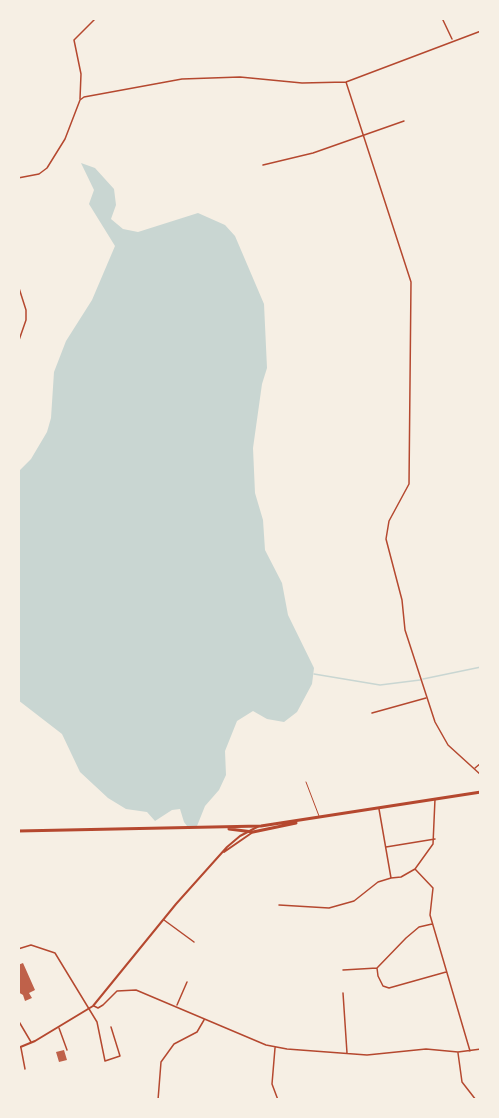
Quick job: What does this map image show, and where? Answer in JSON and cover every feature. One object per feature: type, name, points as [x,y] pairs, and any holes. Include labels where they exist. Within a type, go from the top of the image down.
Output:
[{"type":"highway","points":[[218,828],[254,832],[320,818],[481,792]]},
{"type":"highway","points":[[18,831],[218,828],[303,821]]},
{"type":"highway","points":[[235,830],[238,837]]},
{"type":"main road","points":[[19,1047],[31,1043],[89,1010],[163,919],[223,853],[238,837],[261,826]]},
{"type":"main road","points":[[223,853],[254,832]]},
{"type":"street","points":[[18,178],[39,174],[47,168],[65,139],[80,100],[81,74],[74,40],[96,18]]},
{"type":"street","points":[[442,18],[453,40]]},
{"type":"street","points":[[80,100],[88,96],[182,79],[240,77],[302,83],[346,82],[481,31]]},
{"type":"street","points":[[346,82],[361,135],[411,282],[409,484],[389,521],[385,534],[402,600],[405,630],[441,735],[481,775]]},
{"type":"street","points":[[263,165],[313,153],[404,121]]},
{"type":"street","points":[[18,285],[24,302],[26,320],[18,343]]},
{"type":"street","points":[[372,712],[427,697]]},
{"type":"street","points":[[475,769],[481,763]]},
{"type":"street","points":[[279,904],[329,908],[354,901],[378,882],[408,875],[415,869],[435,839],[435,799]]},
{"type":"street","points":[[379,808],[392,878]]},
{"type":"street","points":[[386,847],[435,839]]},
{"type":"street","points":[[415,869],[433,888],[434,893],[429,908],[432,924],[471,1051]]},
{"type":"street","points":[[163,919],[194,942]]},
{"type":"street","points":[[343,970],[377,968],[412,932],[419,927],[432,924]]},
{"type":"street","points":[[18,949],[31,945],[55,953],[97,1022],[105,1061],[120,1056],[111,1027]]},
{"type":"street","points":[[377,968],[380,982],[389,988],[447,972]]},
{"type":"street","points":[[176,1006],[187,982]]},
{"type":"street","points":[[93,1006],[98,1008],[117,991],[129,989],[147,993],[275,1047],[374,1055],[426,1050],[458,1052],[481,1049]]},
{"type":"street","points":[[343,993],[347,1054]]},
{"type":"street","points":[[158,1100],[161,1062],[174,1044],[197,1032],[205,1019]]},
{"type":"street","points":[[18,1020],[31,1043]]},
{"type":"street","points":[[59,1028],[67,1050]]},
{"type":"street","points":[[19,1047],[25,1069]]},
{"type":"street","points":[[275,1047],[272,1084],[278,1100]]},
{"type":"street","points":[[458,1052],[462,1082],[476,1100]]},
{"type":"lane","points":[[306,782],[320,818]]},
{"type":"shaded area","points":[[81,163],[95,168],[114,189],[116,205],[111,219],[123,229],[138,232],[198,213],[225,225],[235,236],[264,304],[267,368],[262,384],[253,448],[255,493],[263,520],[265,550],[282,583],[288,615],[314,668],[312,684],[297,712],[284,722],[267,719],[253,711],[237,721],[225,751],[226,775],[219,790],[205,806],[197,826],[187,826],[180,809],[172,810],[155,821],[147,812],[126,809],[108,798],[80,772],[62,734],[18,700],[18,472],[31,459],[47,432],[51,418],[54,372],[66,341],[92,300],[115,246],[89,204],[94,190]]},
{"type":"building","points":[[23,963],[35,990],[29,993],[32,998],[25,1001],[23,995],[18,992],[18,965]]},
{"type":"building","points":[[64,1050],[67,1060],[59,1062],[56,1052]]},
{"type":"waterway","points":[[423,679],[481,667]]},
{"type":"waterway","points":[[314,674],[380,685],[420,680]]}]
